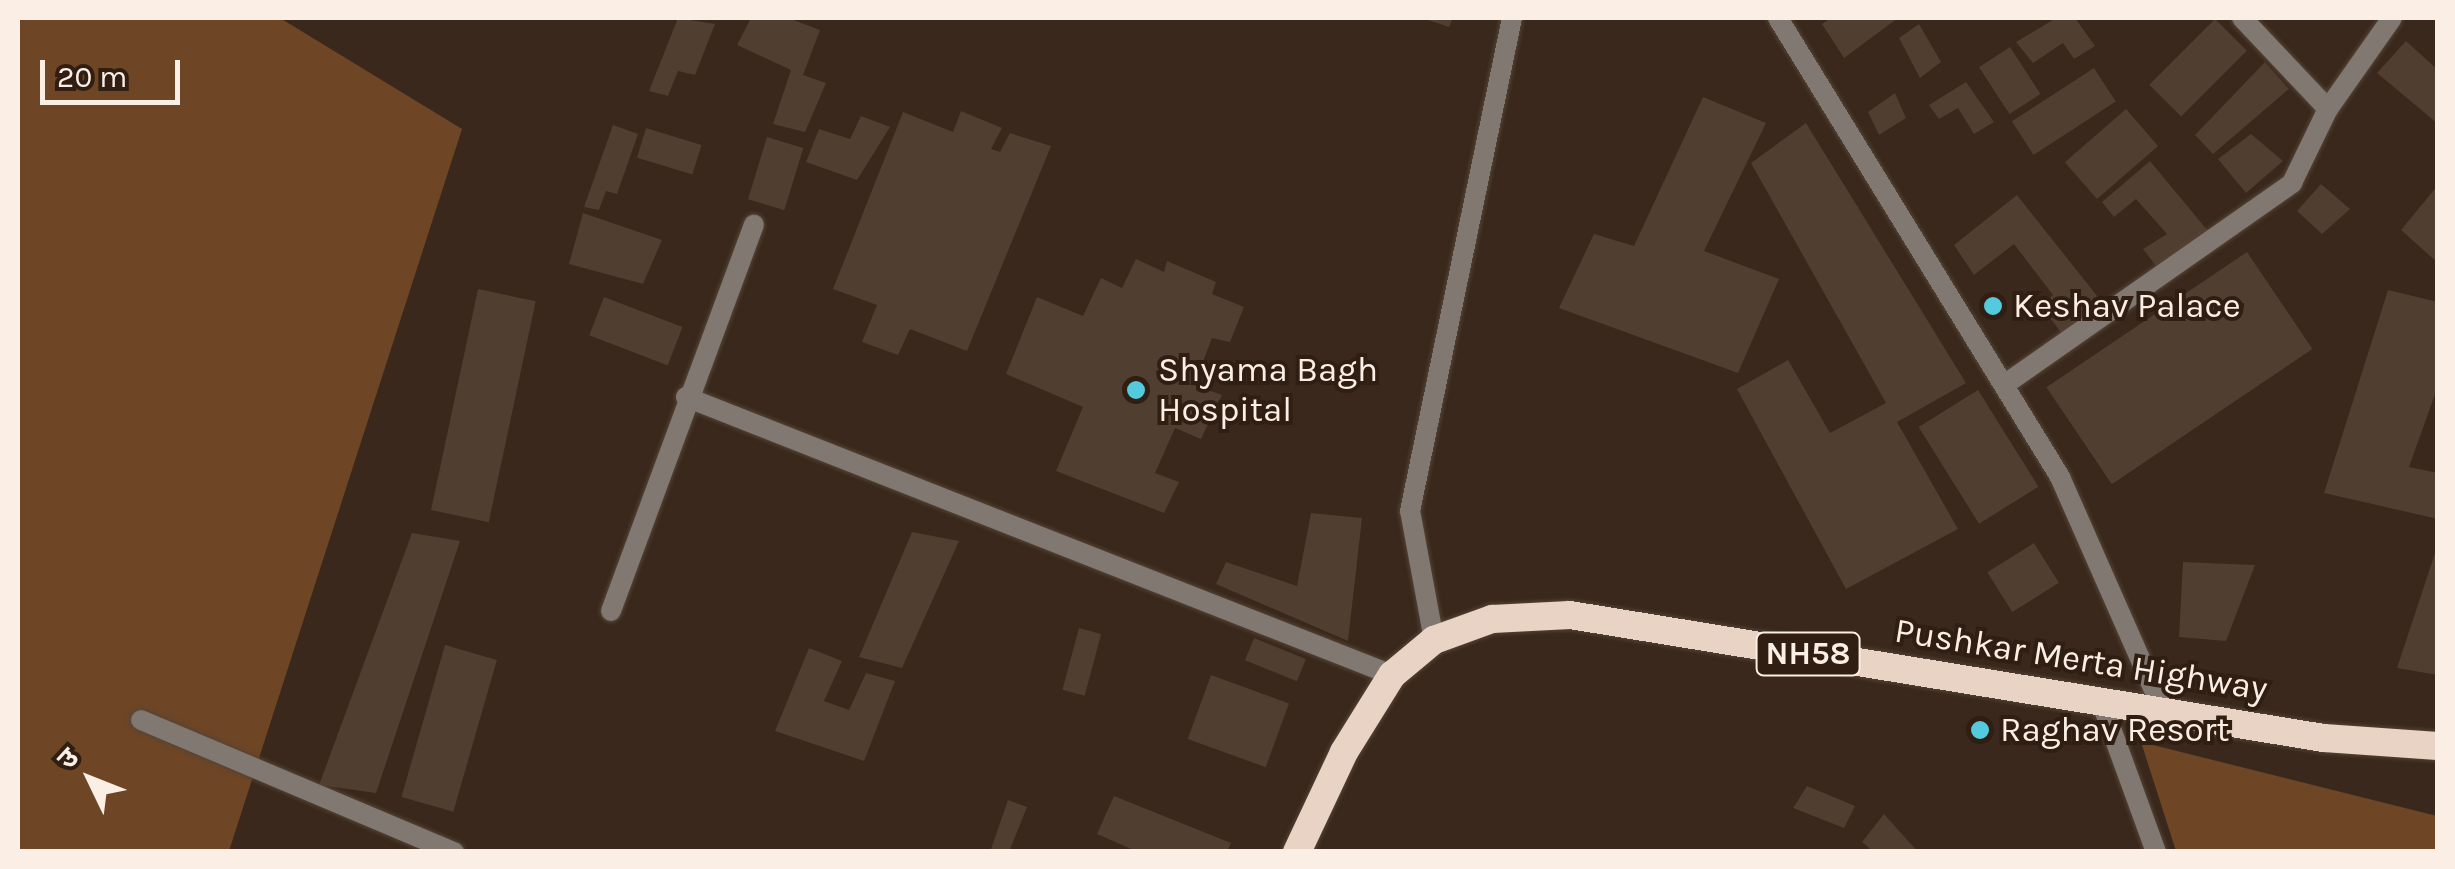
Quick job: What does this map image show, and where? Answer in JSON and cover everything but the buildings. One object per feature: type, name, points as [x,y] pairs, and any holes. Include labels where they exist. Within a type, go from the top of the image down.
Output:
[{"type":"highway","name":"Pushkar Merta Highway","points":[[1297,852],[1344,752],[1392,676],[1434,640],[1492,619],[1570,616],[2324,738],[2438,746]]},
{"type":"street","points":[[1434,640],[1410,511],[1512,18]]},
{"type":"street","points":[[1778,18],[2060,477],[2163,711]]},
{"type":"street","points":[[2242,18],[2328,109]]},
{"type":"street","points":[[2004,385],[2292,183],[2328,109],[2392,18]]},
{"type":"street","points":[[611,611],[686,397],[754,225]]},
{"type":"street","points":[[686,397],[1392,676]]},
{"type":"street","points":[[2101,701],[2156,852]]},
{"type":"street","points":[[141,720],[454,852]]},
{"type":"shaded area","points":[[18,18],[280,18],[462,129],[229,851],[18,851]]},
{"type":"shaded area","points":[[2141,742],[2437,816],[2437,851],[2176,851]]},
{"type":"place","name":"Keshav Palace","points":[[1993,306]]},
{"type":"place","name":"Shyama Bagh Hospital","points":[[1136,390]]},
{"type":"place","name":"Raghav Resort","points":[[1980,730]]}]
